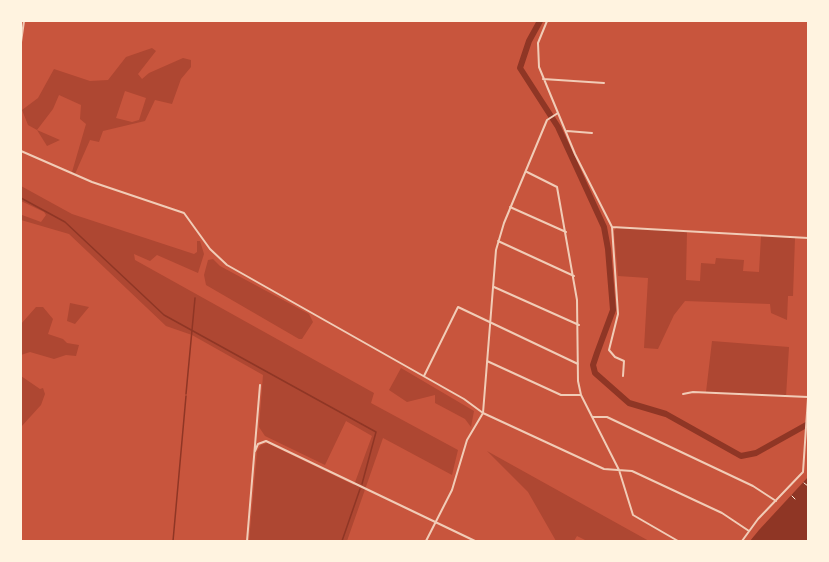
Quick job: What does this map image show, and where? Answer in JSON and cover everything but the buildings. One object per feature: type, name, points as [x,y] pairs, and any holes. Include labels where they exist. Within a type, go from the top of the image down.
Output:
[{"type":"street","points":[[21,42],[24,21]]},
{"type":"street","points":[[547,21],[537,55],[543,79],[556,114],[567,131],[575,154],[612,226],[618,314],[609,350],[615,357],[624,361],[623,376]]},
{"type":"street","points":[[543,79],[604,83]]},
{"type":"street","points":[[426,541],[452,490],[465,445],[483,413],[498,241],[510,207],[549,118],[556,114]]},
{"type":"street","points":[[567,131],[592,133]]},
{"type":"street","points":[[21,151],[92,182],[184,213],[210,249],[227,265],[424,376],[483,413],[604,469],[632,471],[722,513],[749,531]]},
{"type":"street","points":[[527,172],[557,187],[574,276],[579,325],[578,381],[581,395],[619,470],[633,514],[678,541]]},
{"type":"street","points":[[510,207],[566,232]]},
{"type":"street","points":[[612,226],[808,238]]},
{"type":"street","points":[[498,241],[574,276]]},
{"type":"street","points":[[493,286],[579,325]]},
{"type":"street","points":[[424,376],[458,307],[578,364]]},
{"type":"street","points":[[487,361],[561,395],[581,395]]},
{"type":"street","points":[[247,541],[260,386]]},
{"type":"street","points":[[683,394],[693,392],[808,397],[802,472],[742,541]]},
{"type":"street","points":[[594,417],[608,417],[753,486],[776,501]]},
{"type":"street","points":[[255,451],[258,444],[266,441],[475,541]]},
{"type":"path","points":[[804,483],[808,486]]},
{"type":"path","points":[[792,496],[795,499]]},
{"type":"shaded area","points":[[152,48],[156,51],[138,74],[142,79],[149,73],[183,58],[191,60],[191,67],[181,79],[172,104],[155,100],[145,121],[103,131],[99,142],[90,140],[75,174],[72,172],[86,124],[80,119],[81,105],[59,95],[53,109],[37,130],[28,125],[22,110],[38,98],[54,69],[90,81],[108,80],[126,57]],"holes":[[[125,91],[146,98],[139,120],[132,122],[116,118]]]},
{"type":"shaded area","points":[[37,130],[60,140],[47,146]]},
{"type":"shaded area","points":[[21,186],[72,214],[194,254],[197,252],[197,241],[200,241],[204,254],[198,273],[157,255],[150,261],[134,254],[135,260],[374,393],[371,403],[458,450],[452,475],[383,438],[347,541],[249,541],[257,451],[261,445],[267,443],[354,485],[372,436],[346,421],[325,465],[265,436],[259,427],[263,375],[192,335],[166,326],[69,234],[21,220],[22,215],[41,222],[46,215],[21,201]]},
{"type":"shaded area","points":[[616,228],[687,231],[686,280],[700,281],[701,263],[715,264],[716,258],[744,260],[743,271],[759,272],[761,236],[795,238],[793,296],[788,296],[787,320],[771,313],[770,304],[685,301],[674,315],[658,349],[644,348],[648,278],[618,276],[614,231]]},
{"type":"shaded area","points":[[213,259],[220,266],[309,314],[313,322],[302,339],[206,285],[204,275],[208,260]]},
{"type":"shaded area","points":[[70,303],[89,307],[75,324],[67,321]]},
{"type":"shaded area","points":[[36,307],[43,307],[53,319],[48,334],[63,339],[67,343],[79,345],[76,356],[66,355],[54,359],[30,352],[21,355],[21,324]]},
{"type":"shaded area","points":[[712,341],[789,347],[786,397],[706,392]]},
{"type":"shaded area","points":[[401,368],[474,411],[471,427],[465,419],[435,403],[435,395],[407,402],[389,390]]},
{"type":"shaded area","points":[[21,376],[40,389],[43,388],[45,394],[41,405],[21,427]]},
{"type":"shaded area","points":[[487,451],[649,541],[587,541],[577,536],[574,541],[556,541],[528,492]]},
{"type":"shaded area","points":[[808,477],[808,541],[750,541],[759,530]]},
{"type":"waterway","points":[[540,21],[529,41],[520,68],[558,127],[604,227],[608,249],[613,310],[593,365],[595,373],[629,403],[666,414],[741,456],[756,453],[808,424]]},
{"type":"waterway","points":[[21,198],[65,222],[164,315],[376,432],[362,484]]},
{"type":"waterway","points":[[186,394],[195,298]]},
{"type":"waterway","points":[[173,541],[186,396]]},
{"type":"waterway","points":[[342,541],[360,489]]}]
